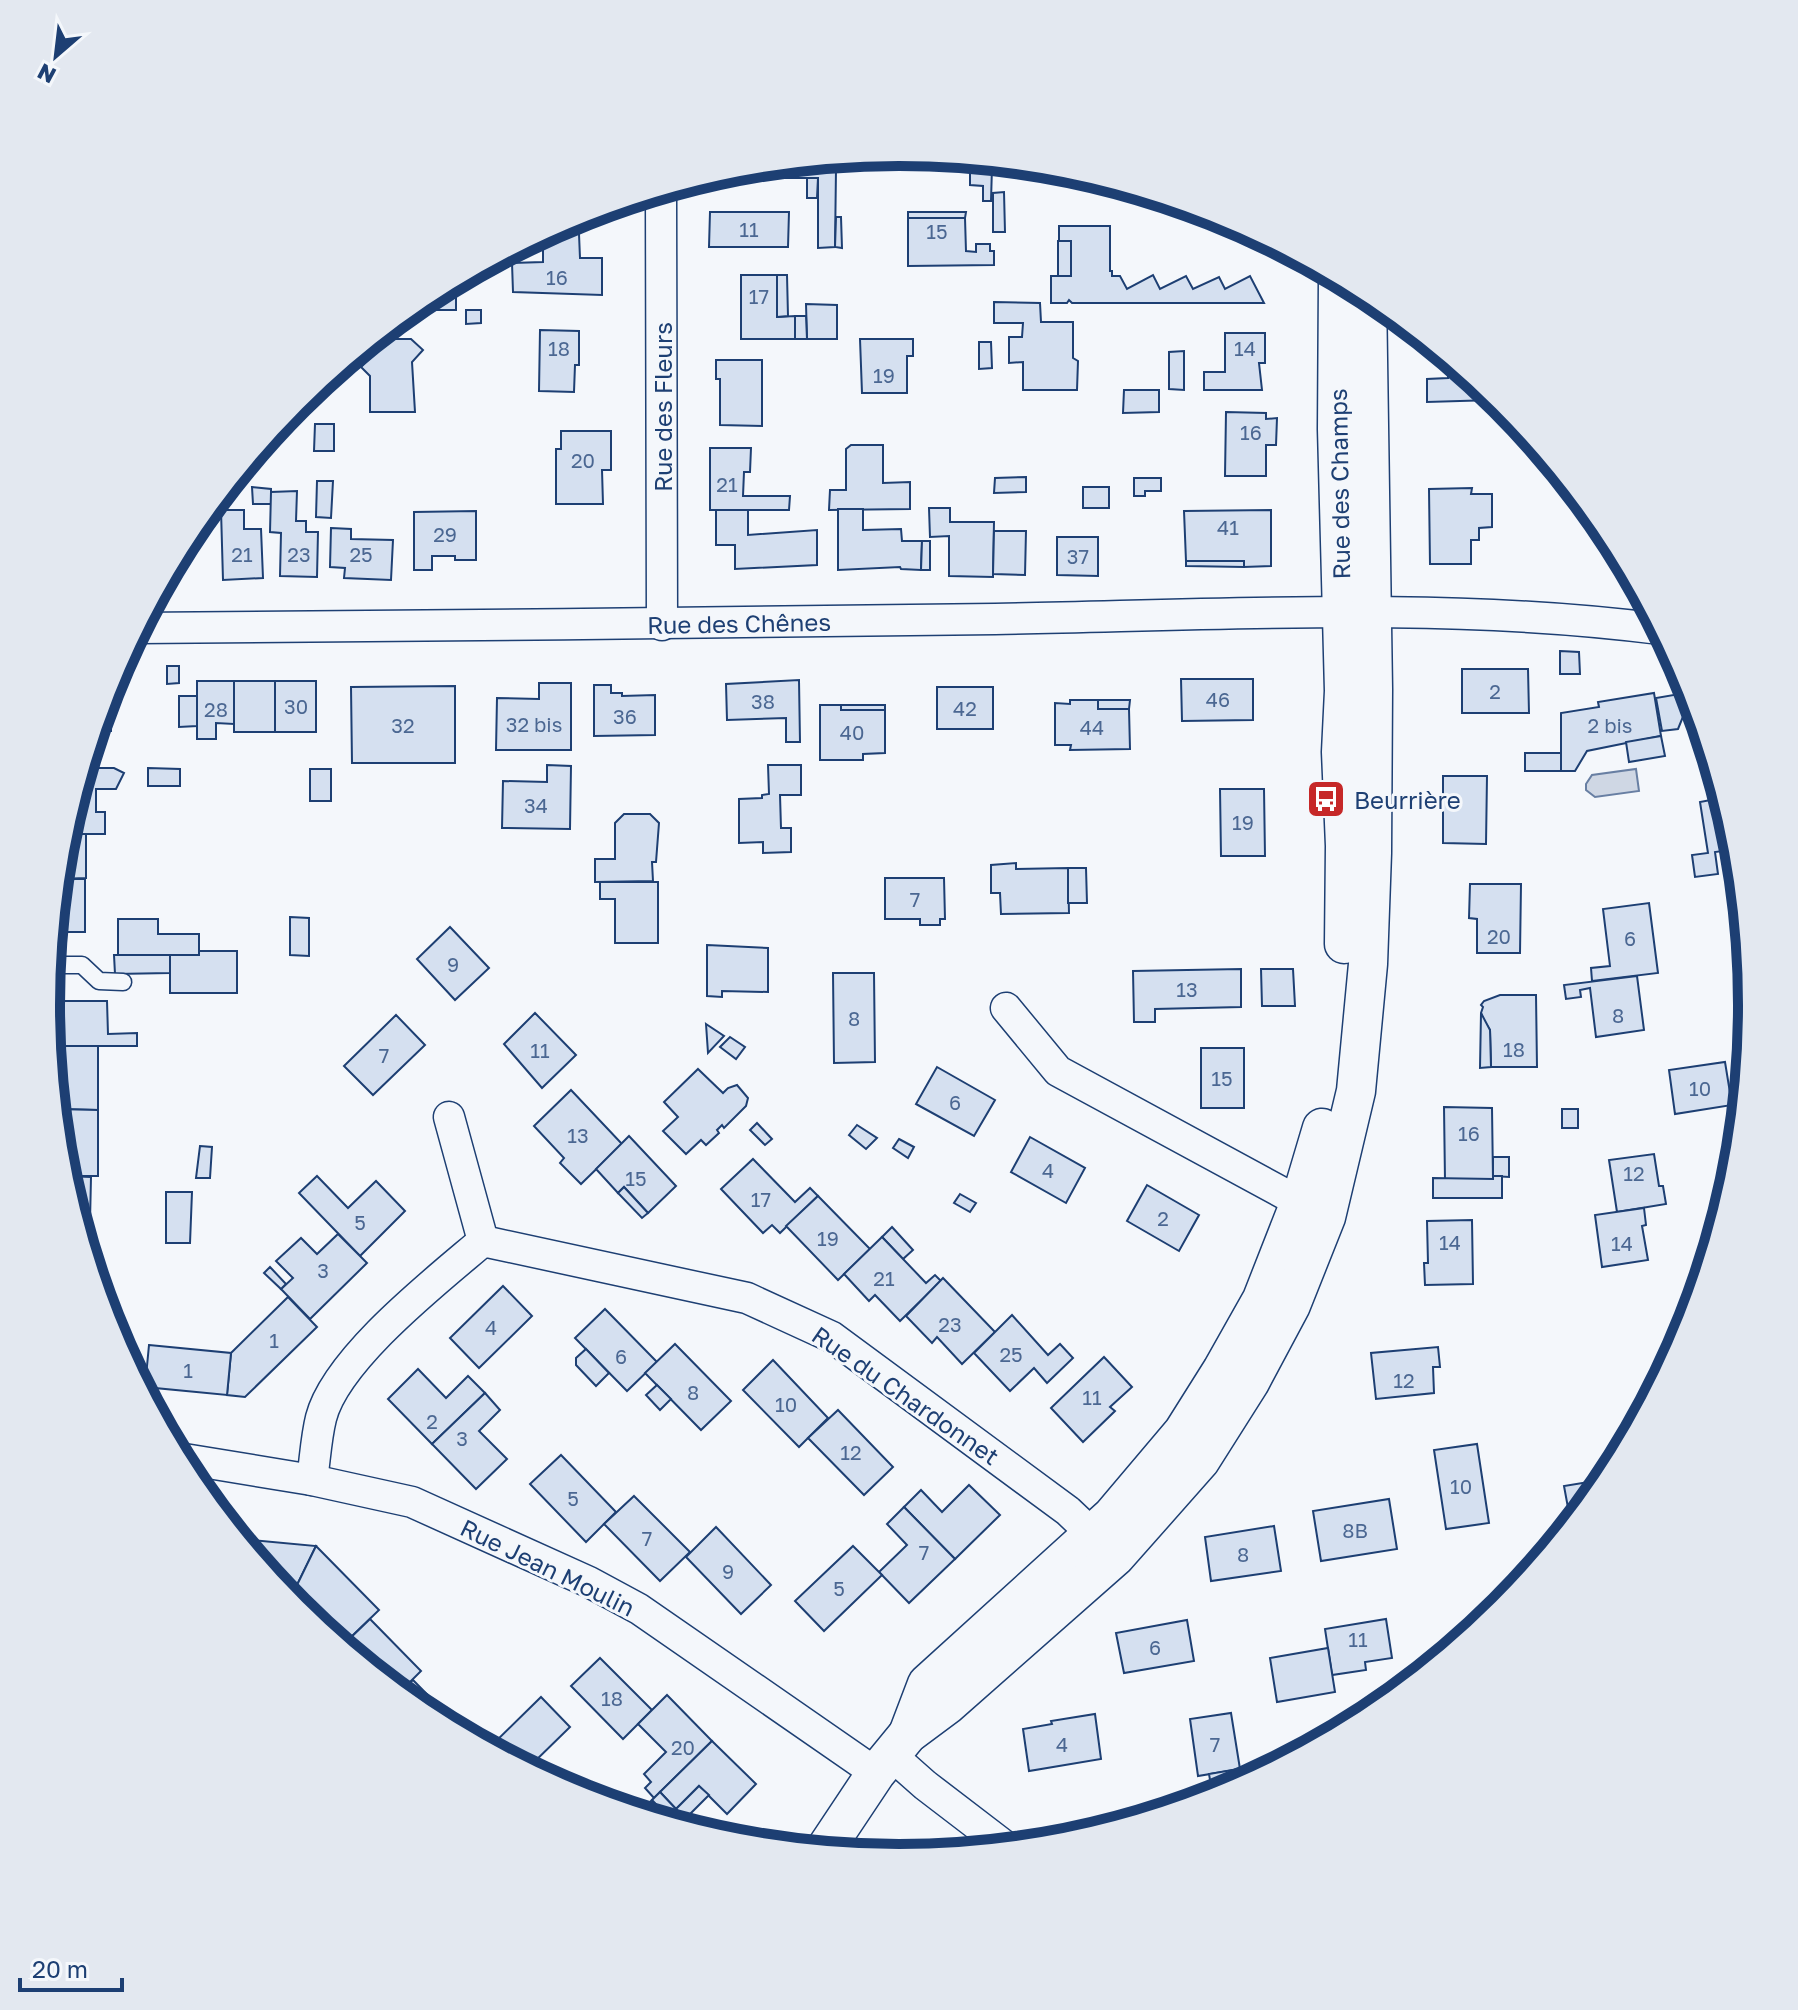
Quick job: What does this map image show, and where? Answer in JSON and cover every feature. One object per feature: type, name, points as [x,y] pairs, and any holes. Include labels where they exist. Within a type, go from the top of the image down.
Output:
[{"type":"street","name":"Rue des Fleurs","points":[[661,201],[662,625]]},
{"type":"street","name":"Rue des Champs","points":[[1338,290],[1337,429],[1356,613]]},
{"type":"street","name":"Rue des Champs","points":[[1313,1210],[1315,1160],[1340,1026],[1345,967],[1341,752],[1344,691],[1356,613],[1366,308]]},
{"type":"street","name":"Rue des Chênes","points":[[150,628],[662,625],[1356,613],[1546,617],[1648,628]]},
{"type":"street","points":[[831,1841],[891,1754],[947,1705],[1104,1545],[1200,1461],[1250,1382],[1291,1305],[1313,1210],[1356,1091],[1368,964],[1372,853],[1356,613]]},
{"type":"street","points":[[1006,1008],[1058,1071],[1313,1210]]},
{"type":"street","points":[[312,1480],[321,1416],[346,1369],[418,1296],[483,1241],[449,1117]]},
{"type":"street","name":"Rue du Chardonnet","points":[[483,1241],[747,1298],[832,1337],[1068,1511],[1104,1545]]},
{"type":"street","name":"Rue Jean Moulin","points":[[195,1461],[312,1480],[412,1502],[589,1582],[891,1754],[925,1785],[995,1838]]},
{"type":"lane","points":[[61,965],[82,965],[99,981],[123,982]]},
{"type":"shaded area","points":[[1636,769],[1639,791],[1595,797],[1586,790],[1592,775]]},
{"type":"building","points":[[836,169],[835,247],[818,248],[818,178],[775,178],[775,175],[789,173]]},
{"type":"building","points":[[970,169],[992,171],[991,201],[983,201],[983,186],[970,185]]},
{"type":"building","points":[[807,178],[818,178],[817,198],[807,198]]},
{"type":"building","points":[[1004,192],[1005,232],[993,232],[993,193]]},
{"type":"building","points":[[710,212],[789,212],[788,247],[709,247]]},
{"type":"building","points":[[908,212],[966,212],[965,218],[908,218]]},
{"type":"building","points":[[836,217],[841,217],[842,248],[835,247]]},
{"type":"building","points":[[908,218],[965,218],[966,251],[976,252],[976,244],[990,244],[990,251],[994,251],[994,265],[908,266]]},
{"type":"building","points":[[1059,226],[1110,226],[1110,271],[1112,276],[1120,276],[1127,289],[1153,275],[1160,289],[1186,276],[1193,289],[1219,277],[1225,289],[1250,276],[1264,303],[1072,303],[1069,300],[1067,303],[1051,303],[1051,276],[1071,276],[1071,241],[1059,241]]},
{"type":"building","points":[[569,234],[579,234],[580,258],[602,258],[602,295],[513,292],[512,263],[543,262],[543,246]]},
{"type":"building","points":[[1058,241],[1071,241],[1071,276],[1058,276]]},
{"type":"building","points":[[741,275],[777,275],[777,317],[795,316],[795,339],[741,339]]},
{"type":"building","points":[[777,275],[787,275],[788,316],[777,317]]},
{"type":"building","points":[[456,293],[456,310],[429,310]]},
{"type":"building","points":[[994,302],[1040,303],[1041,322],[1073,322],[1073,358],[1078,361],[1077,390],[1023,390],[1023,362],[1009,363],[1009,337],[1022,337],[1023,323],[994,323]]},
{"type":"building","points":[[806,304],[837,305],[837,339],[807,339]]},
{"type":"building","points":[[466,310],[481,310],[481,323],[466,324]]},
{"type":"building","points":[[795,316],[806,316],[807,339],[795,339]]},
{"type":"building","points":[[540,330],[579,331],[579,365],[575,365],[574,392],[539,391]]},
{"type":"building","points":[[1225,333],[1265,333],[1265,363],[1259,363],[1262,390],[1204,390],[1204,372],[1225,372]]},
{"type":"building","points":[[388,339],[411,339],[423,350],[412,362],[415,412],[370,412],[370,376],[361,367],[370,354]]},
{"type":"building","points":[[860,339],[913,339],[913,356],[907,356],[907,393],[862,393]]},
{"type":"building","points":[[979,342],[991,342],[992,368],[979,369]]},
{"type":"building","points":[[1184,351],[1184,390],[1169,389],[1169,352]]},
{"type":"building","points":[[716,360],[762,360],[762,426],[720,425],[720,379],[716,379]]},
{"type":"building","points":[[1448,371],[1480,400],[1427,402],[1427,379],[1448,378]]},
{"type":"building","points":[[1124,390],[1159,390],[1159,412],[1123,413]]},
{"type":"building","points":[[1226,412],[1266,413],[1266,419],[1277,418],[1276,445],[1266,445],[1266,476],[1225,476]]},
{"type":"building","points":[[315,424],[334,424],[334,451],[314,451]]},
{"type":"building","points":[[561,431],[611,431],[611,470],[602,470],[603,504],[556,504],[556,449],[561,449]]},
{"type":"building","points":[[851,445],[883,445],[883,483],[910,482],[910,509],[829,510],[830,490],[846,490],[846,449]]},
{"type":"building","points":[[710,448],[751,448],[750,472],[744,472],[743,496],[790,496],[789,510],[710,510]]},
{"type":"building","points":[[1026,477],[1026,492],[994,493],[995,478]]},
{"type":"building","points":[[1134,478],[1161,478],[1161,491],[1145,491],[1145,496],[1134,496]]},
{"type":"building","points":[[317,481],[333,481],[331,518],[316,517]]},
{"type":"building","points":[[252,487],[271,489],[271,504],[253,504]]},
{"type":"building","points":[[1083,487],[1109,487],[1109,508],[1083,508]]},
{"type":"building","points":[[1472,488],[1471,494],[1492,494],[1492,527],[1479,528],[1479,540],[1471,540],[1471,564],[1430,564],[1429,489]]},
{"type":"building","points":[[297,491],[296,521],[306,521],[306,532],[318,532],[317,577],[280,576],[281,533],[270,532],[271,492]]},
{"type":"building","points":[[929,508],[950,508],[950,522],[994,522],[993,577],[949,576],[949,536],[930,537]]},
{"type":"building","points":[[838,509],[863,509],[863,530],[901,529],[902,541],[922,541],[921,570],[900,567],[838,570]]},
{"type":"building","points":[[244,510],[244,529],[261,529],[263,578],[223,580],[221,511]]},
{"type":"building","points":[[716,510],[748,510],[748,535],[817,530],[817,565],[735,569],[735,545],[716,545]]},
{"type":"building","points":[[1271,510],[1271,566],[1244,567],[1244,561],[1186,561],[1184,511]]},
{"type":"building","points":[[476,511],[476,560],[432,556],[432,570],[414,570],[414,512]]},
{"type":"building","points":[[331,528],[351,529],[351,539],[393,540],[391,580],[344,578],[345,568],[330,567]]},
{"type":"building","points":[[994,531],[1026,531],[1025,575],[993,574]]},
{"type":"building","points":[[1057,537],[1098,537],[1098,576],[1057,575]]},
{"type":"building","points":[[922,541],[930,541],[930,570],[921,570]]},
{"type":"building","points":[[1186,561],[1244,561],[1244,567],[1186,566]]},
{"type":"building","points":[[1560,651],[1579,652],[1580,674],[1560,674]]},
{"type":"building","points":[[167,666],[179,666],[179,683],[167,684]]},
{"type":"building","points":[[1462,669],[1528,669],[1529,713],[1462,713]]},
{"type":"building","points":[[1181,679],[1253,679],[1253,720],[1182,721]]},
{"type":"building","points":[[799,680],[800,742],[786,742],[786,718],[727,720],[726,684]]},
{"type":"building","points":[[197,681],[234,681],[234,724],[216,723],[216,739],[197,739]]},
{"type":"building","points":[[234,681],[275,681],[275,732],[234,732]]},
{"type":"building","points":[[275,681],[316,681],[316,732],[275,732]]},
{"type":"building","points":[[539,683],[571,683],[571,750],[496,750],[497,698],[539,699]]},
{"type":"building","points":[[594,685],[611,685],[611,693],[622,693],[622,696],[655,695],[655,735],[594,736]]},
{"type":"building","points":[[455,686],[455,763],[352,763],[351,687]]},
{"type":"building","points":[[937,687],[993,687],[993,729],[937,729]]},
{"type":"building","points":[[1654,693],[1661,736],[1587,751],[1575,771],[1561,771],[1561,713],[1599,707],[1598,702]]},
{"type":"building","points":[[1678,694],[1685,713],[1678,729],[1662,731],[1656,698]]},
{"type":"building","points":[[179,696],[197,696],[197,726],[179,727]]},
{"type":"building","points":[[1070,700],[1098,700],[1098,709],[1129,709],[1130,749],[1070,750],[1071,745],[1055,745],[1055,703],[1070,704]]},
{"type":"building","points":[[1098,700],[1130,700],[1129,709],[1098,709]]},
{"type":"building","points":[[820,705],[841,705],[841,710],[885,710],[885,753],[863,754],[863,760],[820,760]]},
{"type":"building","points":[[841,705],[885,705],[885,710],[841,710]]},
{"type":"building","points":[[1661,736],[1665,756],[1629,762],[1626,742]]},
{"type":"building","points":[[1525,753],[1561,753],[1561,771],[1525,771]]},
{"type":"building","points":[[547,765],[571,766],[570,829],[502,828],[503,781],[547,782]]},
{"type":"building","points":[[768,765],[801,765],[801,795],[780,795],[781,828],[791,828],[791,852],[763,853],[763,842],[739,843],[739,799],[762,798],[762,795],[769,794]]},
{"type":"building","points":[[95,768],[114,768],[124,773],[116,789],[96,789],[96,812],[105,812],[105,834],[78,834]]},
{"type":"building","points":[[148,768],[180,769],[180,786],[148,786]]},
{"type":"building","points":[[310,769],[331,769],[331,801],[310,801]]},
{"type":"building","points":[[1443,776],[1487,776],[1486,844],[1443,843]]},
{"type":"building","points":[[1220,789],[1264,789],[1265,856],[1221,856]]},
{"type":"building","points":[[1712,800],[1724,851],[1715,852],[1718,874],[1695,877],[1692,855],[1708,853],[1700,802]]},
{"type":"building","points":[[624,814],[650,814],[659,823],[656,862],[652,862],[653,881],[595,882],[595,859],[615,859],[615,823]]},
{"type":"building","points":[[78,834],[86,834],[86,878],[70,879]]},
{"type":"building","points":[[1016,863],[1016,869],[1068,868],[1069,913],[1001,914],[1000,893],[991,893],[991,865]]},
{"type":"building","points":[[1068,868],[1086,868],[1087,903],[1068,903]]},
{"type":"building","points":[[885,878],[944,878],[945,919],[940,919],[940,925],[920,925],[920,919],[885,919]]},
{"type":"building","points":[[70,879],[85,879],[85,932],[64,932]]},
{"type":"building","points":[[600,882],[658,882],[658,943],[615,943],[615,899],[600,899]]},
{"type":"building","points":[[1470,884],[1521,884],[1520,953],[1477,953],[1477,919],[1469,918]]},
{"type":"building","points":[[1649,903],[1658,973],[1592,981],[1591,968],[1610,966],[1603,909]]},
{"type":"building","points":[[290,917],[309,918],[309,956],[290,955]]},
{"type":"building","points":[[118,919],[158,919],[158,934],[199,934],[199,955],[118,955]]},
{"type":"building","points":[[450,927],[489,968],[455,1000],[417,959]]},
{"type":"building","points":[[707,945],[768,948],[768,992],[722,991],[722,997],[707,996]]},
{"type":"building","points":[[199,951],[237,951],[237,993],[170,993],[170,955],[199,955]]},
{"type":"building","points":[[114,955],[170,955],[170,973],[115,974]]},
{"type":"building","points":[[1241,969],[1241,1007],[1155,1009],[1155,1022],[1134,1022],[1133,971]]},
{"type":"building","points":[[1261,969],[1293,969],[1295,1006],[1262,1006]]},
{"type":"building","points":[[833,973],[874,973],[875,1062],[834,1063]]},
{"type":"building","points":[[1637,976],[1644,1030],[1596,1037],[1590,988],[1580,990],[1581,997],[1566,999],[1564,985]]},
{"type":"building","points":[[1500,995],[1536,995],[1537,1067],[1491,1067],[1490,1030],[1483,1019],[1481,1005]]},
{"type":"building","points":[[60,1001],[107,1001],[108,1034],[137,1033],[137,1046],[61,1046]]},
{"type":"building","points":[[535,1013],[576,1055],[542,1088],[504,1044]]},
{"type":"building","points":[[1481,1013],[1490,1030],[1491,1067],[1480,1068]]},
{"type":"building","points":[[396,1015],[425,1045],[373,1095],[344,1066]]},
{"type":"building","points":[[706,1024],[724,1036],[708,1053]]},
{"type":"building","points":[[730,1037],[745,1047],[736,1059],[720,1047]]},
{"type":"building","points":[[61,1046],[98,1046],[98,1110],[66,1109]]},
{"type":"building","points":[[1201,1048],[1244,1048],[1244,1108],[1201,1108]]},
{"type":"building","points":[[1725,1062],[1732,1105],[1675,1114],[1669,1070]]},
{"type":"building","points":[[937,1067],[995,1100],[974,1136],[916,1104]]},
{"type":"building","points":[[698,1069],[723,1093],[737,1085],[748,1098],[746,1106],[724,1128],[722,1125],[717,1130],[719,1133],[706,1145],[701,1140],[686,1154],[663,1131],[678,1117],[664,1102]]},
{"type":"building","points":[[571,1090],[622,1144],[581,1184],[560,1163],[564,1158],[534,1126]]},
{"type":"building","points":[[1444,1107],[1492,1108],[1493,1179],[1445,1180]]},
{"type":"building","points":[[66,1109],[98,1110],[98,1176],[78,1176]]},
{"type":"building","points":[[1562,1109],[1578,1109],[1578,1128],[1562,1128]]},
{"type":"building","points":[[757,1123],[772,1139],[765,1145],[750,1130]]},
{"type":"building","points":[[857,1125],[877,1138],[866,1149],[849,1135]]},
{"type":"building","points":[[629,1136],[676,1186],[648,1213],[624,1187],[618,1193],[596,1169]]},
{"type":"building","points":[[1030,1137],[1085,1168],[1066,1203],[1011,1172]]},
{"type":"building","points":[[899,1139],[914,1147],[908,1158],[893,1148]]},
{"type":"building","points":[[200,1146],[212,1147],[210,1178],[196,1178]]},
{"type":"building","points":[[1654,1154],[1659,1186],[1663,1186],[1666,1204],[1617,1212],[1609,1160]]},
{"type":"building","points":[[1493,1157],[1509,1157],[1509,1177],[1493,1176]]},
{"type":"building","points":[[753,1159],[795,1202],[810,1188],[818,1196],[780,1233],[772,1225],[763,1233],[721,1189]]},
{"type":"building","points":[[317,1176],[348,1208],[376,1181],[405,1211],[360,1256],[299,1193]]},
{"type":"building","points":[[1493,1176],[1502,1176],[1502,1198],[1433,1198],[1433,1178],[1493,1179]]},
{"type":"building","points":[[78,1177],[91,1177],[89,1222]]},
{"type":"building","points":[[1147,1185],[1199,1215],[1179,1251],[1127,1221]]},
{"type":"building","points":[[624,1187],[648,1213],[642,1218],[618,1193]]},
{"type":"building","points":[[166,1192],[192,1192],[190,1243],[166,1243]]},
{"type":"building","points":[[960,1194],[976,1203],[970,1212],[954,1203]]},
{"type":"building","points":[[818,1196],[870,1249],[838,1280],[786,1226]]},
{"type":"building","points":[[1644,1208],[1646,1225],[1642,1226],[1648,1260],[1602,1267],[1595,1215]]},
{"type":"building","points":[[1472,1220],[1473,1284],[1425,1285],[1427,1221]]},
{"type":"building","points":[[892,1227],[913,1250],[903,1259],[882,1237]]},
{"type":"building","points":[[338,1234],[367,1263],[310,1319],[281,1289],[293,1278],[276,1261],[301,1238],[317,1254]]},
{"type":"building","points":[[882,1237],[926,1283],[935,1275],[941,1281],[900,1321],[875,1295],[869,1301],[844,1274]]},
{"type":"building","points":[[270,1267],[286,1284],[281,1289],[264,1273]]},
{"type":"building","points":[[943,1278],[995,1332],[962,1364],[937,1337],[932,1343],[906,1316]]},
{"type":"building","points":[[503,1286],[532,1316],[479,1368],[450,1338]]},
{"type":"building","points":[[288,1297],[317,1327],[245,1397],[227,1395],[231,1353]]},
{"type":"building","points":[[605,1309],[657,1362],[627,1391],[575,1338]]},
{"type":"building","points":[[1012,1315],[1048,1355],[1060,1344],[1073,1358],[1047,1383],[1034,1368],[1010,1391],[974,1353]]},
{"type":"building","points":[[675,1344],[731,1401],[701,1430],[645,1373]]},
{"type":"building","points":[[149,1345],[231,1353],[227,1395],[153,1388],[146,1374]]},
{"type":"building","points":[[1438,1347],[1440,1367],[1433,1367],[1434,1393],[1376,1399],[1371,1353]]},
{"type":"building","points":[[586,1349],[609,1373],[596,1386],[576,1365],[576,1358]]},
{"type":"building","points":[[1104,1357],[1132,1387],[1110,1407],[1115,1411],[1083,1442],[1051,1408]]},
{"type":"building","points":[[773,1360],[828,1418],[799,1447],[743,1390]]},
{"type":"building","points":[[418,1369],[446,1398],[468,1376],[485,1393],[432,1444],[388,1399]]},
{"type":"building","points":[[657,1385],[671,1399],[660,1410],[646,1395]]},
{"type":"building","points":[[485,1393],[500,1410],[479,1431],[507,1459],[476,1489],[432,1444]]},
{"type":"building","points":[[838,1410],[893,1467],[864,1495],[808,1438]]},
{"type":"building","points":[[1477,1444],[1489,1523],[1446,1529],[1434,1450]]},
{"type":"building","points":[[561,1455],[616,1512],[586,1542],[530,1484]]},
{"type":"building","points":[[1589,1482],[1569,1511],[1564,1486]]},
{"type":"building","points":[[969,1485],[1000,1515],[955,1559],[904,1507],[921,1490],[942,1512]]},
{"type":"building","points":[[634,1496],[690,1552],[660,1581],[604,1524]]},
{"type":"building","points":[[1389,1499],[1397,1549],[1321,1561],[1313,1511]]},
{"type":"building","points":[[904,1507],[955,1559],[909,1603],[879,1572],[907,1545],[887,1524]]},
{"type":"building","points":[[1274,1526],[1281,1571],[1211,1581],[1205,1537]]},
{"type":"building","points":[[716,1527],[771,1585],[741,1614],[686,1557]]},
{"type":"building","points":[[253,1540],[316,1546],[297,1585],[293,1585]]},
{"type":"building","points":[[316,1546],[379,1610],[350,1638],[297,1585]]},
{"type":"building","points":[[853,1546],[882,1575],[824,1631],[795,1601]]},
{"type":"building","points":[[370,1619],[421,1671],[407,1685],[349,1639]]},
{"type":"building","points":[[1386,1619],[1392,1658],[1365,1662],[1366,1670],[1332,1675],[1325,1629]]},
{"type":"building","points":[[1187,1620],[1194,1661],[1124,1673],[1116,1633]]},
{"type":"building","points":[[1328,1648],[1335,1692],[1277,1702],[1270,1658]]},
{"type":"building","points":[[600,1658],[652,1710],[623,1739],[571,1686]]},
{"type":"building","points":[[413,1680],[440,1707],[433,1703],[408,1685]]},
{"type":"building","points":[[667,1695],[712,1741],[654,1798],[645,1788],[651,1782],[644,1774],[666,1752],[638,1724]]},
{"type":"building","points":[[541,1697],[570,1727],[536,1761],[496,1741]]},
{"type":"building","points":[[1231,1713],[1240,1769],[1198,1776],[1190,1719]]},
{"type":"building","points":[[1095,1714],[1101,1759],[1029,1771],[1023,1729]]},
{"type":"building","points":[[712,1741],[756,1784],[727,1814],[699,1786],[676,1809],[660,1792]]},
{"type":"building","points":[[1247,1767],[1211,1783],[1209,1774]]},
{"type":"building","points":[[699,1786],[709,1795],[688,1816],[676,1809]]},
{"type":"building","points":[[660,1792],[676,1809],[673,1812],[660,1808],[652,1800]]},
{"type":"place","name":"Beurrière","points":[[1326,799]]}]
